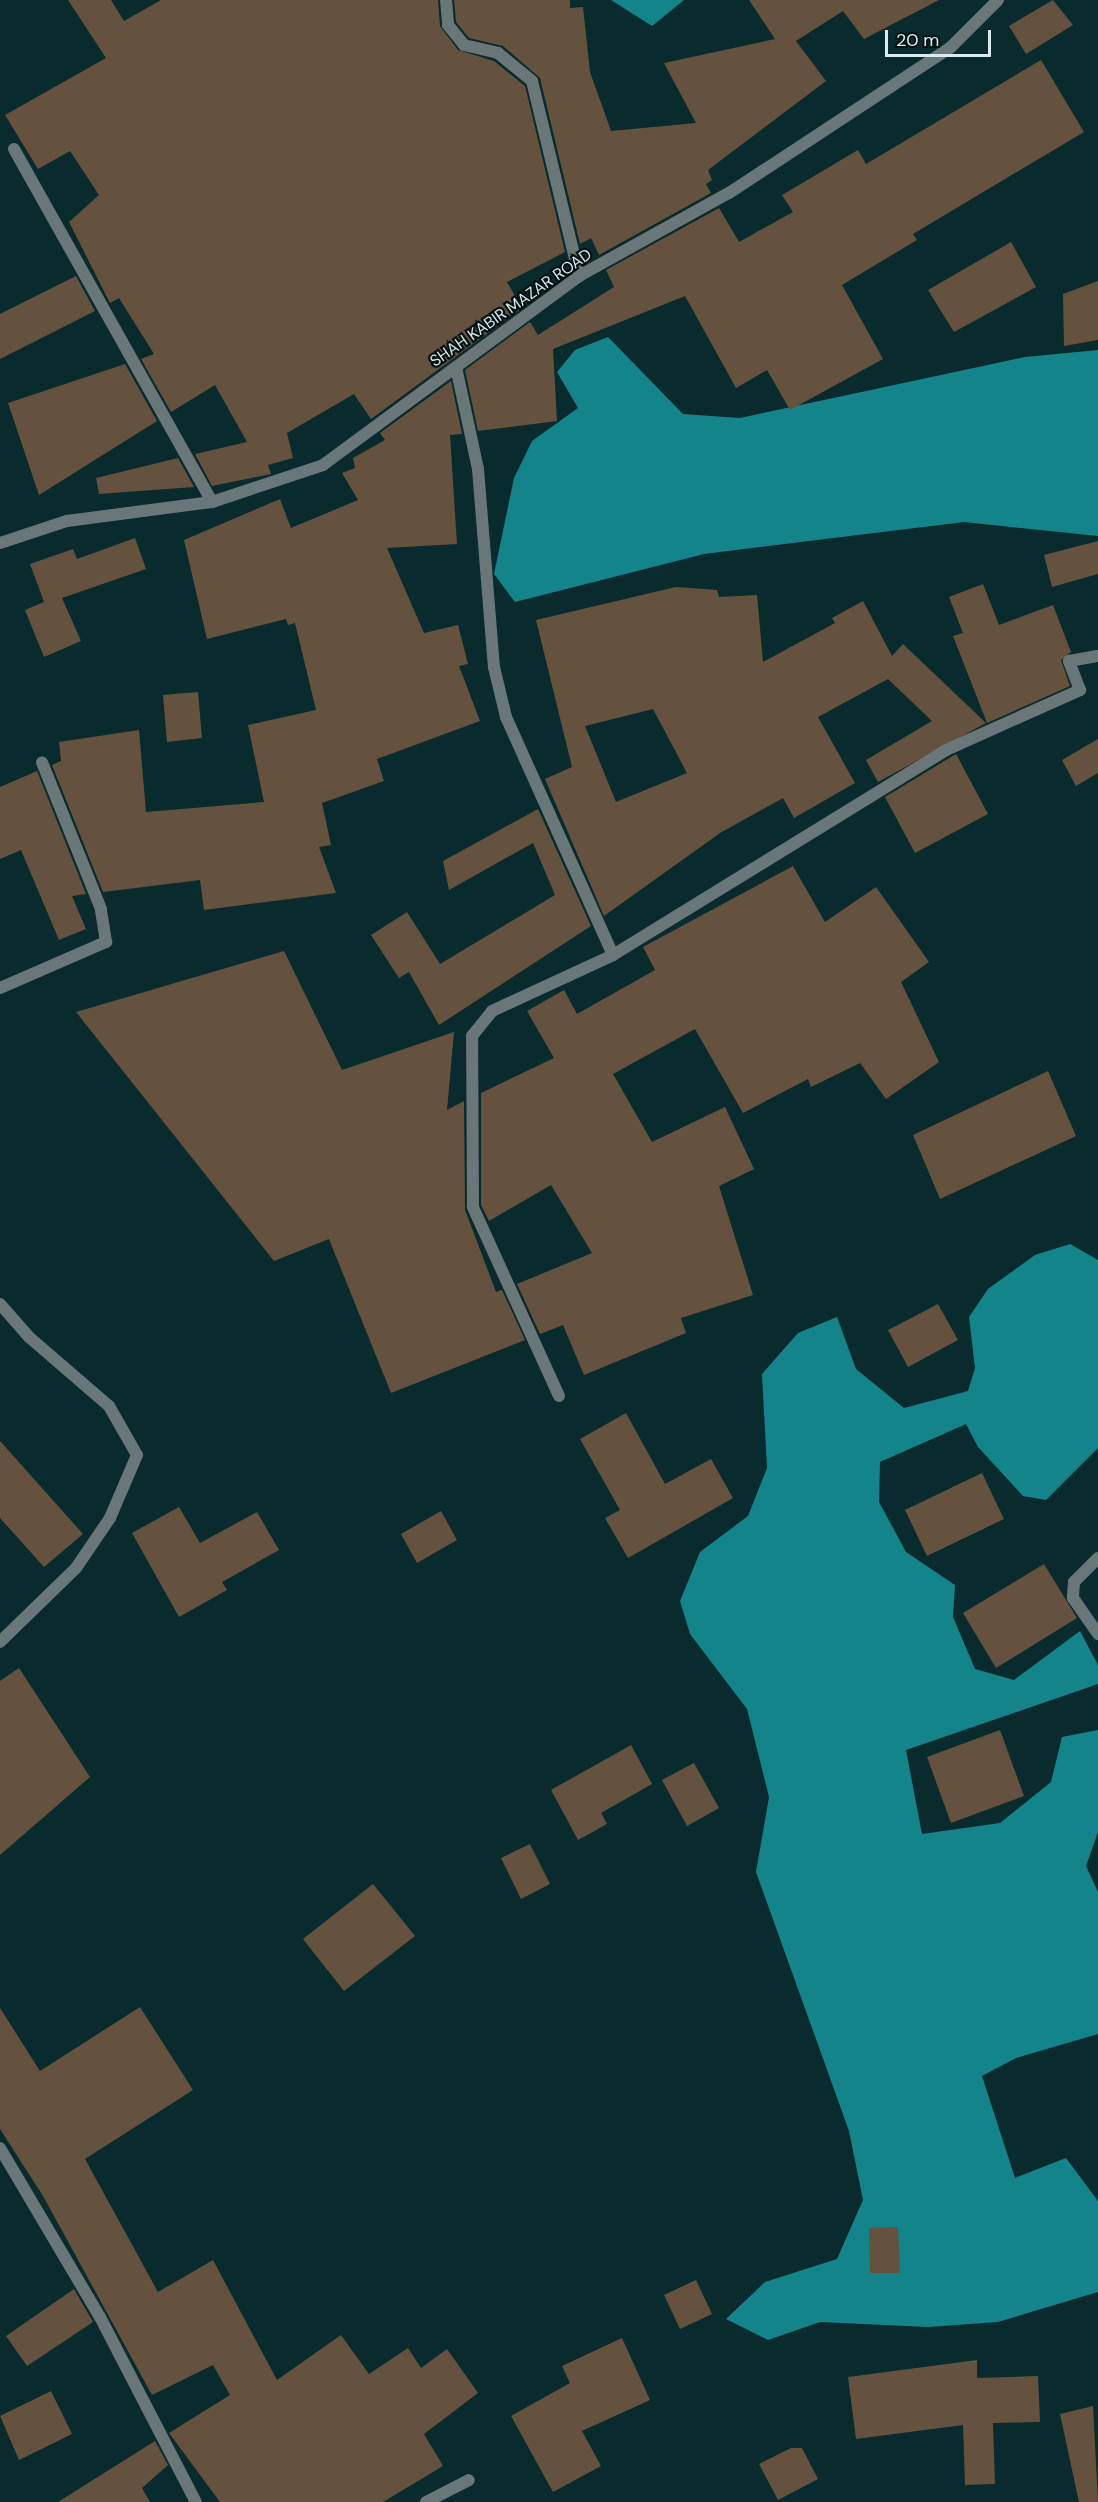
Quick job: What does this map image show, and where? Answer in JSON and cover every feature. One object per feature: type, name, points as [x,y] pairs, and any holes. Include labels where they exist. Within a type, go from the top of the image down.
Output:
[{"type":"street","points":[[446,0],[448,25],[464,45],[498,53],[532,81],[579,276]]},
{"type":"street","name":"SHAH KABIR MAZAR ROAD","points":[[0,543],[67,520],[212,502],[323,465],[579,276],[729,193],[950,48],[998,0]]},
{"type":"street","points":[[14,148],[212,502]]},
{"type":"street","points":[[456,367],[478,469],[494,667],[506,717],[613,955]]},
{"type":"street","points":[[559,1396],[473,1208],[472,1036],[492,1011],[613,955],[946,750],[1080,690],[1069,661],[1098,656]]},
{"type":"street","points":[[0,988],[106,942],[101,909],[42,762]]},
{"type":"street","points":[[0,1304],[109,1406],[137,1455],[110,1518],[76,1568],[0,1642]]},
{"type":"street","points":[[1098,1558],[1074,1582],[1073,1598],[1098,1634]]},
{"type":"street","points":[[0,2148],[100,2317],[196,2502]]},
{"type":"street","points":[[426,2502],[469,2480]]},
{"type":"water","points":[[611,0],[684,0],[652,26]]},
{"type":"water","points":[[608,337],[683,414],[740,418],[1025,357],[1098,350],[1098,536],[964,522],[704,554],[515,602],[494,574],[514,478],[532,441],[578,408],[557,372],[575,350]]},
{"type":"water","points":[[1070,1244],[1098,1260],[1098,1448],[1046,1500],[1023,1496],[978,1447],[966,1424],[880,1462],[879,1502],[906,1552],[955,1585],[953,1617],[975,1669],[1014,1680],[1080,1631],[1098,1665],[1098,1684],[906,1750],[922,1834],[1000,1823],[1051,1782],[1062,1737],[1098,1730],[1098,1832],[1086,1866],[1098,1892],[1098,2034],[1016,2058],[982,2076],[1015,2178],[1066,2158],[1098,2201],[1098,2292],[998,2322],[928,2327],[820,2322],[768,2340],[726,2319],[765,2282],[837,2259],[863,2200],[849,2131],[756,1872],[769,1797],[747,1709],[690,1634],[680,1601],[700,1552],[748,1516],[767,1468],[762,1374],[798,1333],[837,1317],[856,1369],[904,1408],[968,1391],[975,1368],[969,1317],[988,1289],[1035,1255]]},
{"type":"building","points":[[68,0],[111,0],[124,21],[161,0],[438,0],[440,26],[458,50],[494,61],[525,86],[565,252],[507,282],[522,308],[371,419],[354,394],[287,433],[293,458],[268,465],[271,474],[212,486],[195,454],[247,442],[215,385],[171,412],[141,359],[154,354],[119,298],[110,303],[69,222],[99,195],[70,151],[38,169],[5,115],[106,58]]},
{"type":"building","points":[[454,0],[570,0],[570,8],[583,7],[590,72],[611,131],[696,123],[664,63],[775,39],[749,0],[939,0],[864,39],[843,11],[796,41],[826,81],[708,170],[712,180],[706,184],[711,193],[599,255],[591,238],[580,244],[540,78],[503,46],[469,38],[456,22]]},
{"type":"building","points":[[1053,0],[1073,25],[1026,54],[1009,26]]},
{"type":"building","points":[[1041,60],[1084,132],[913,234],[917,240],[842,285],[883,359],[790,410],[767,370],[736,388],[685,296],[553,349],[557,421],[478,431],[465,370],[530,322],[538,335],[614,287],[606,270],[719,208],[739,242],[793,212],[782,195],[858,150],[866,164]]},
{"type":"building","points":[[1011,242],[1036,287],[954,332],[928,290]]},
{"type":"building","points":[[76,276],[95,311],[0,359],[0,314]]},
{"type":"building","points":[[1098,281],[1098,340],[1064,346],[1063,294]]},
{"type":"building","points":[[125,364],[157,421],[39,495],[8,403]]},
{"type":"building","points":[[451,381],[462,434],[450,435],[457,544],[387,548],[424,633],[458,625],[468,664],[459,666],[480,721],[377,759],[384,781],[322,803],[331,845],[319,847],[336,893],[204,910],[200,880],[103,892],[52,765],[61,761],[59,742],[139,730],[146,812],[264,802],[248,725],[316,710],[295,623],[288,625],[286,619],[207,639],[184,540],[280,499],[291,528],[358,500],[342,473],[355,468],[353,458],[385,440],[380,433]]},
{"type":"building","points":[[178,458],[194,487],[99,494],[96,478]]},
{"type":"building","points":[[135,538],[146,569],[62,598],[81,641],[44,657],[25,610],[44,602],[30,564],[73,549],[77,559]]},
{"type":"building","points":[[1098,541],[1098,574],[1052,587],[1044,555]]},
{"type":"building","points":[[983,584],[999,625],[1053,605],[1071,652],[1061,660],[1070,686],[987,723],[953,636],[963,633],[949,597]]},
{"type":"building","points":[[676,587],[717,590],[719,597],[757,595],[763,662],[835,623],[832,618],[863,601],[892,656],[903,644],[986,723],[878,782],[866,760],[932,721],[888,679],[818,717],[855,783],[794,818],[783,798],[720,833],[604,916],[545,779],[572,767],[536,620]],"holes":[[[653,709],[687,773],[616,802],[585,726]]]},
{"type":"building","points":[[198,692],[202,738],[167,742],[163,695]]},
{"type":"building","points":[[1098,739],[1098,773],[1076,786],[1062,760]]},
{"type":"building","points":[[956,754],[988,814],[915,853],[885,797]]},
{"type":"building","points":[[37,771],[86,894],[72,896],[86,929],[59,940],[21,850],[0,859],[0,787]]},
{"type":"building","points":[[538,809],[591,926],[439,1025],[409,972],[399,978],[371,935],[407,912],[440,964],[555,895],[533,843],[449,890],[443,861]]},
{"type":"building","points":[[793,866],[825,922],[876,887],[929,962],[901,982],[939,1062],[886,1099],[860,1063],[811,1087],[808,1079],[743,1113],[695,1029],[613,1074],[652,1142],[725,1107],[754,1169],[719,1186],[753,1295],[681,1318],[686,1333],[584,1375],[563,1325],[540,1334],[517,1284],[592,1253],[551,1185],[489,1221],[481,1205],[481,1093],[554,1058],[527,1011],[564,990],[577,1014],[655,970],[643,947]]},
{"type":"building","points":[[284,951],[342,1070],[454,1032],[447,1110],[464,1101],[465,1210],[496,1292],[502,1290],[525,1340],[391,1393],[329,1239],[274,1261],[76,1012]]},
{"type":"building","points":[[1048,1071],[1076,1136],[940,1199],[913,1135]]},
{"type":"building","points":[[938,1304],[958,1340],[908,1367],[888,1330]]},
{"type":"building","points":[[626,1413],[665,1484],[711,1459],[733,1498],[628,1558],[605,1518],[620,1510],[580,1439]]},
{"type":"building","points":[[0,1441],[83,1534],[44,1567],[0,1518]]},
{"type":"building","points":[[982,1473],[1004,1519],[927,1556],[905,1510]]},
{"type":"building","points":[[179,1507],[200,1543],[257,1512],[279,1550],[222,1582],[227,1590],[179,1617],[132,1533]]},
{"type":"building","points":[[441,1511],[457,1540],[417,1563],[401,1534]]},
{"type":"building","points":[[1044,1564],[1077,1618],[996,1668],[963,1613]]},
{"type":"building","points":[[19,1668],[90,1777],[0,1855],[0,1681]]},
{"type":"building","points":[[1000,1730],[1024,1796],[951,1823],[927,1757]]},
{"type":"building","points":[[631,1745],[652,1784],[601,1813],[607,1824],[578,1840],[551,1790]]},
{"type":"building","points":[[694,1763],[719,1808],[687,1826],[662,1780]]},
{"type":"building","points":[[530,1844],[550,1884],[521,1899],[501,1858]]},
{"type":"building","points":[[373,1884],[415,1936],[344,1991],[303,1939]]},
{"type":"building","points":[[140,2007],[193,2090],[85,2159],[158,2292],[213,2260],[277,2380],[341,2335],[369,2374],[408,2348],[421,2368],[447,2349],[478,2393],[424,2434],[443,2466],[383,2502],[220,2502],[169,2433],[230,2395],[213,2365],[152,2395],[43,2196],[0,2129],[0,2008],[40,2071]]},
{"type":"building","points":[[898,2227],[900,2273],[870,2273],[869,2228]]},
{"type":"building","points":[[696,2280],[712,2314],[680,2329],[664,2295]]},
{"type":"building","points":[[74,2289],[93,2322],[27,2366],[6,2336]]},
{"type":"building","points":[[622,2338],[650,2400],[582,2431],[601,2466],[553,2492],[511,2416],[570,2383],[562,2366]]},
{"type":"building","points":[[977,2360],[977,2378],[1038,2376],[1040,2422],[993,2423],[995,2484],[965,2485],[963,2425],[856,2439],[848,2377]]},
{"type":"building","points":[[51,2391],[72,2434],[19,2460],[0,2416]]},
{"type":"building","points":[[1093,2406],[1098,2502],[1079,2502],[1060,2414]]},
{"type":"building","points":[[155,2441],[168,2465],[142,2488],[150,2502],[58,2502]]},
{"type":"building","points":[[791,2448],[802,2448],[818,2479],[778,2500],[759,2464]]}]
